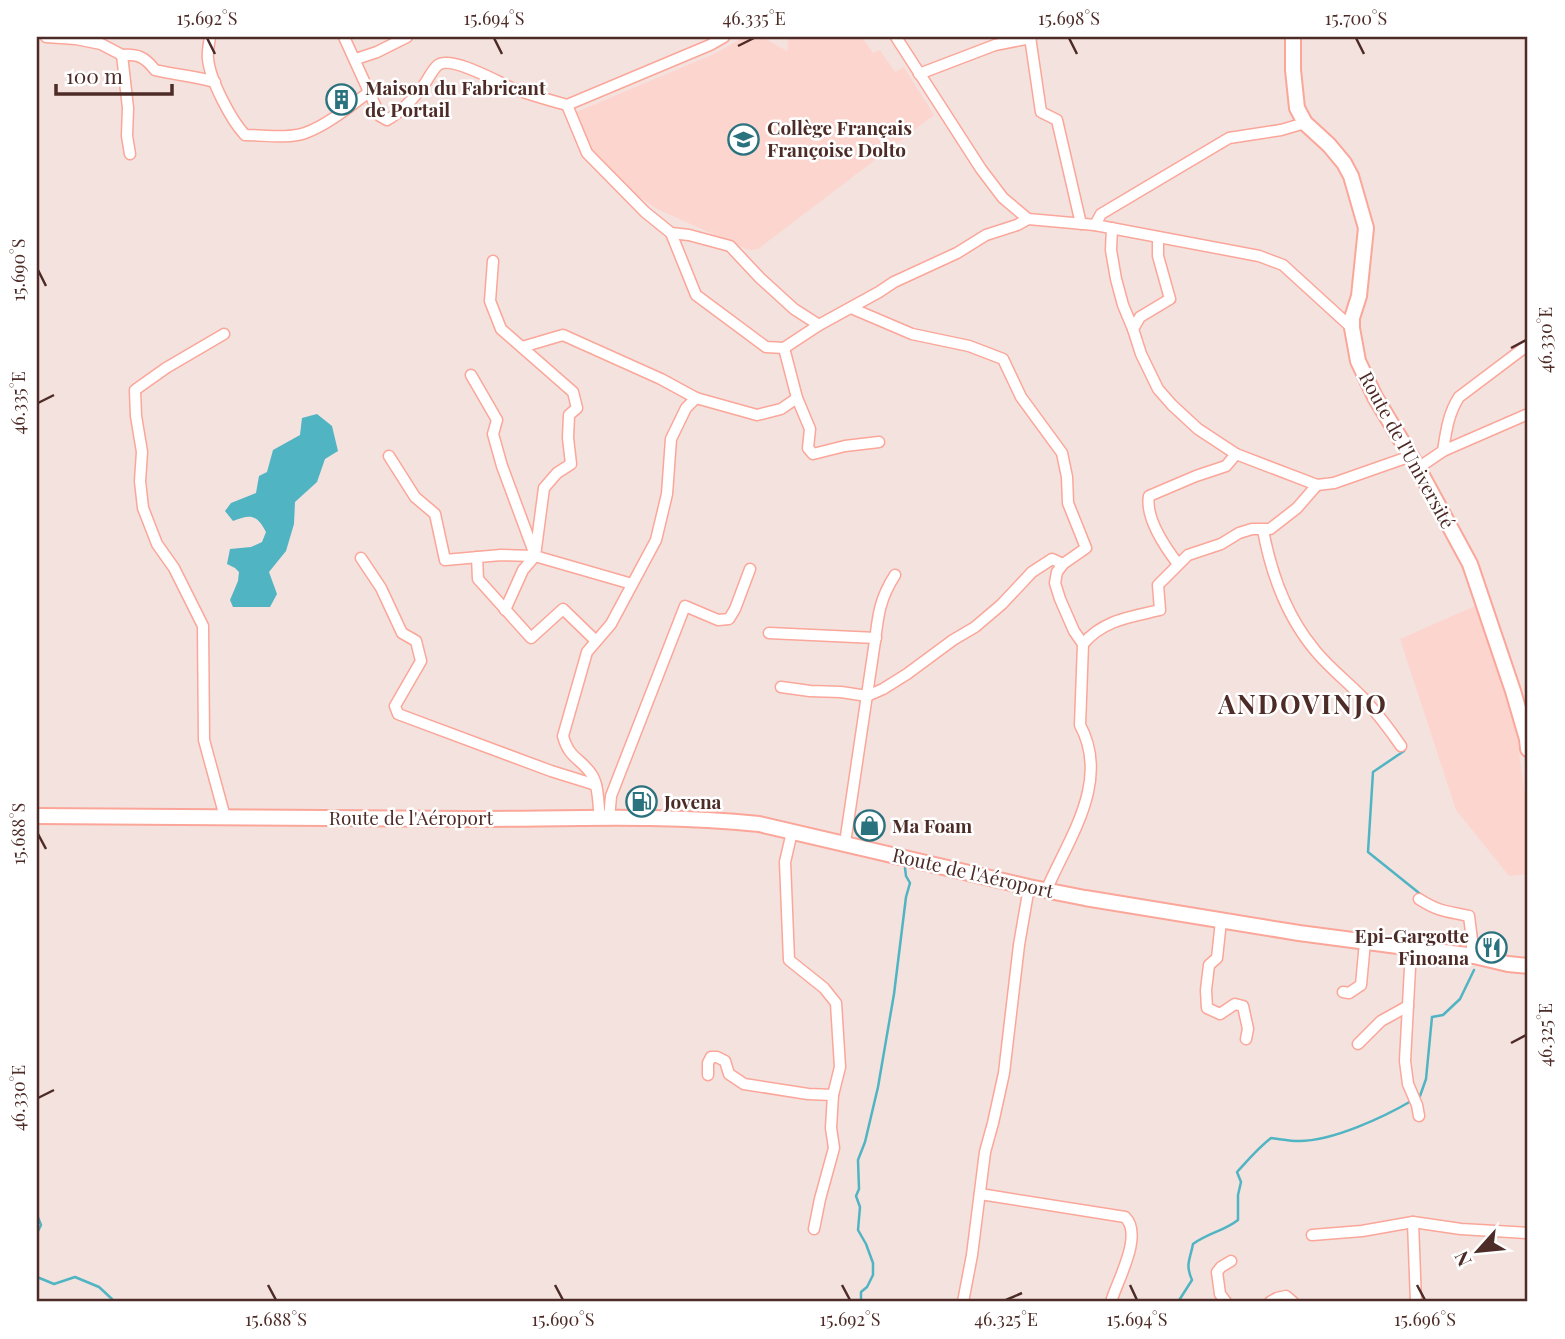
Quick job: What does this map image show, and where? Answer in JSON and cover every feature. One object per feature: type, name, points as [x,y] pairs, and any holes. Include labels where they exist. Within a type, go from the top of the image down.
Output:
[{"type":"main road","points":[[1293,37],[1297,108],[1305,123]]},
{"type":"main road","name":"Route de l'Université","points":[[1305,123],[1344,163],[1351,176],[1366,228],[1359,296],[1352,318],[1359,361],[1375,397],[1470,564],[1528,742]]},
{"type":"main road","name":"Route de l'Aéroport","points":[[37,816],[723,820],[759,824],[1046,891],[1221,921],[1528,966]]},
{"type":"street","points":[[46,37],[101,44],[122,55],[135,54],[149,61],[155,70],[215,82]]},
{"type":"street","points":[[209,37],[208,60],[215,82],[236,126],[245,135],[303,134],[345,111],[369,92]]},
{"type":"street","points":[[344,37],[380,116],[387,120],[398,114],[443,62],[481,73],[513,89],[567,105],[707,41],[724,37]]},
{"type":"street","points":[[356,59],[407,37]]},
{"type":"street","points":[[896,37],[981,169],[1003,198],[1028,219]]},
{"type":"street","points":[[919,74],[995,46],[1030,37],[1041,112],[1057,120],[1081,224]]},
{"type":"street","points":[[122,55],[130,154]]},
{"type":"street","points":[[567,105],[587,153],[645,212],[671,233],[696,295],[766,347],[784,348],[894,282],[957,253],[986,235],[1028,219],[1095,225],[1259,256],[1283,265],[1352,328]]},
{"type":"street","points":[[1095,225],[1101,214],[1229,138],[1281,130],[1305,123]]},
{"type":"street","points":[[1112,228],[1111,250],[1123,305],[1141,354],[1158,389],[1198,429],[1236,454],[1317,485],[1334,483],[1414,462],[1528,414]]},
{"type":"street","points":[[671,233],[730,246],[794,309],[819,325]]},
{"type":"street","points":[[1133,329],[1140,317],[1170,299],[1158,256],[1158,237]]},
{"type":"street","points":[[493,261],[490,301],[501,329],[573,392],[577,408],[569,415],[571,464],[557,473],[544,488],[535,556],[523,570],[505,610]]},
{"type":"street","points":[[851,308],[912,334],[969,346],[1003,359],[1021,397],[1062,453],[1067,477],[1068,503],[1086,548],[1063,564],[1057,572],[1055,583],[1074,631],[1083,644],[1080,725],[1090,750],[1092,771],[1081,818],[1046,891]]},
{"type":"street","points":[[223,334],[135,390],[142,452],[140,481],[143,508],[156,544],[174,568],[204,626],[204,740],[225,817]]},
{"type":"street","points":[[522,347],[563,335],[696,398],[757,415],[781,409],[797,398]]},
{"type":"street","points":[[1443,451],[1448,420],[1459,397],[1528,345]]},
{"type":"street","points":[[784,348],[797,398],[810,429],[808,448],[813,454],[845,446],[879,442]]},
{"type":"street","points":[[471,375],[497,420],[493,434],[535,556]]},
{"type":"street","points":[[604,819],[592,775],[567,749],[563,736],[587,652],[611,624],[656,540],[667,494],[671,439],[686,408],[696,398]]},
{"type":"street","points":[[1178,564],[1155,527],[1148,504],[1149,496],[1226,466],[1236,454]]},
{"type":"street","points":[[389,456],[415,497],[435,514],[445,560],[501,555],[535,556],[632,584]]},
{"type":"street","points":[[1083,644],[1103,626],[1160,610],[1158,585],[1188,555],[1221,544],[1239,533],[1252,529],[1270,529],[1297,508],[1317,485]]},
{"type":"street","points":[[1263,530],[1284,603],[1299,630],[1315,651],[1373,710],[1401,746]]},
{"type":"street","points":[[477,557],[478,579],[531,638],[563,610],[596,641]]},
{"type":"street","points":[[361,558],[381,588],[401,633],[416,641],[421,661],[396,706],[398,714],[596,785]]},
{"type":"street","points":[[781,687],[867,696],[907,674],[953,639],[975,627],[1002,604],[1032,572],[1052,559],[1063,564]]},
{"type":"street","points":[[604,819],[685,606],[718,620],[729,619],[750,569]]},
{"type":"street","points":[[845,843],[879,609],[884,592],[895,575]]},
{"type":"street","points":[[769,633],[876,638]]},
{"type":"street","points":[[792,832],[785,862],[789,960],[824,988],[836,1003],[839,1067],[833,1095],[831,1128],[834,1148],[814,1228]]},
{"type":"street","points":[[963,1302],[985,1152],[1004,1073],[1019,945],[1029,887]]},
{"type":"street","points":[[1419,900],[1442,912],[1469,916]]},
{"type":"street","points":[[1464,904],[1469,916],[1472,956]]},
{"type":"street","points":[[1221,921],[1217,958],[1209,965],[1207,1008],[1220,1014],[1235,1004],[1242,1006],[1248,1029],[1246,1039]]},
{"type":"street","points":[[1343,992],[1349,993],[1361,985],[1365,942]]},
{"type":"street","points":[[1411,949],[1405,1061],[1408,1084],[1419,1116]]},
{"type":"street","points":[[1358,1044],[1381,1021],[1408,1006]]},
{"type":"street","points":[[708,1075],[711,1057],[717,1057],[725,1061],[729,1074],[744,1084],[833,1095]]},
{"type":"street","points":[[980,1194],[1125,1217],[1130,1222],[1131,1238],[1125,1265],[1111,1302]]},
{"type":"street","points":[[1311,1235],[1362,1231],[1413,1222],[1461,1229],[1528,1233]]},
{"type":"street","points":[[1413,1222],[1416,1302]]},
{"type":"street","points":[[1226,1302],[1220,1294],[1217,1272],[1231,1261]]},
{"type":"street","points":[[1270,1302],[1286,1296],[1293,1302]]},
{"type":"shaded area","name":"Collège Français Françoise Dolto","points":[[744,37],[762,37],[787,51],[790,37],[862,37],[873,53],[880,50],[895,72],[904,67],[934,115],[758,249],[752,250],[657,209],[600,170],[574,113],[714,54]]},
{"type":"shaded area","points":[[1475,606],[1513,709],[1528,817],[1528,874],[1509,876],[1456,810],[1400,639]]},
{"type":"water","points":[[317,414],[332,426],[338,451],[325,459],[317,482],[295,502],[294,524],[286,551],[269,572],[277,594],[270,607],[233,607],[230,600],[239,572],[227,564],[230,549],[251,547],[262,542],[266,532],[256,519],[244,517],[233,521],[225,511],[231,503],[256,493],[259,476],[267,472],[273,450],[300,435],[302,418]]},
{"type":"waterway","points":[[1404,751],[1373,772],[1368,852],[1424,897]]},
{"type":"waterway","points":[[861,1302],[861,1292],[873,1275],[873,1263],[858,1230],[858,1160],[878,1087],[894,994],[910,883],[905,868]]},
{"type":"waterway","points":[[1476,933],[1479,948]]},
{"type":"waterway","points":[[1417,1098],[1426,1079],[1432,1017],[1443,1015],[1460,999],[1474,970]]},
{"type":"waterway","points":[[1178,1302],[1192,1280],[1188,1266],[1193,1244],[1238,1220],[1241,1182],[1237,1172],[1266,1142],[1271,1138],[1312,1140],[1342,1133],[1388,1114],[1413,1100]]},
{"type":"waterway","points":[[37,1215],[41,1225],[37,1233]]},
{"type":"waterway","points":[[37,1277],[54,1284],[75,1277],[99,1287],[112,1302]]},
{"type":"place","name":"Maison du Fabricant de Portail","points":[[342,99]]},
{"type":"place","name":"Collège Français Françoise Dolto","points":[[744,139]]},
{"type":"place","name":"Jovena","points":[[641,802]]},
{"type":"place","name":"Ma Foam","points":[[869,826]]},
{"type":"place","name":"Epi-Gargotte Finoana","points":[[1492,947]]},
{"type":"district","name":"ANDOVINJO","points":[[1303,705]]}]
